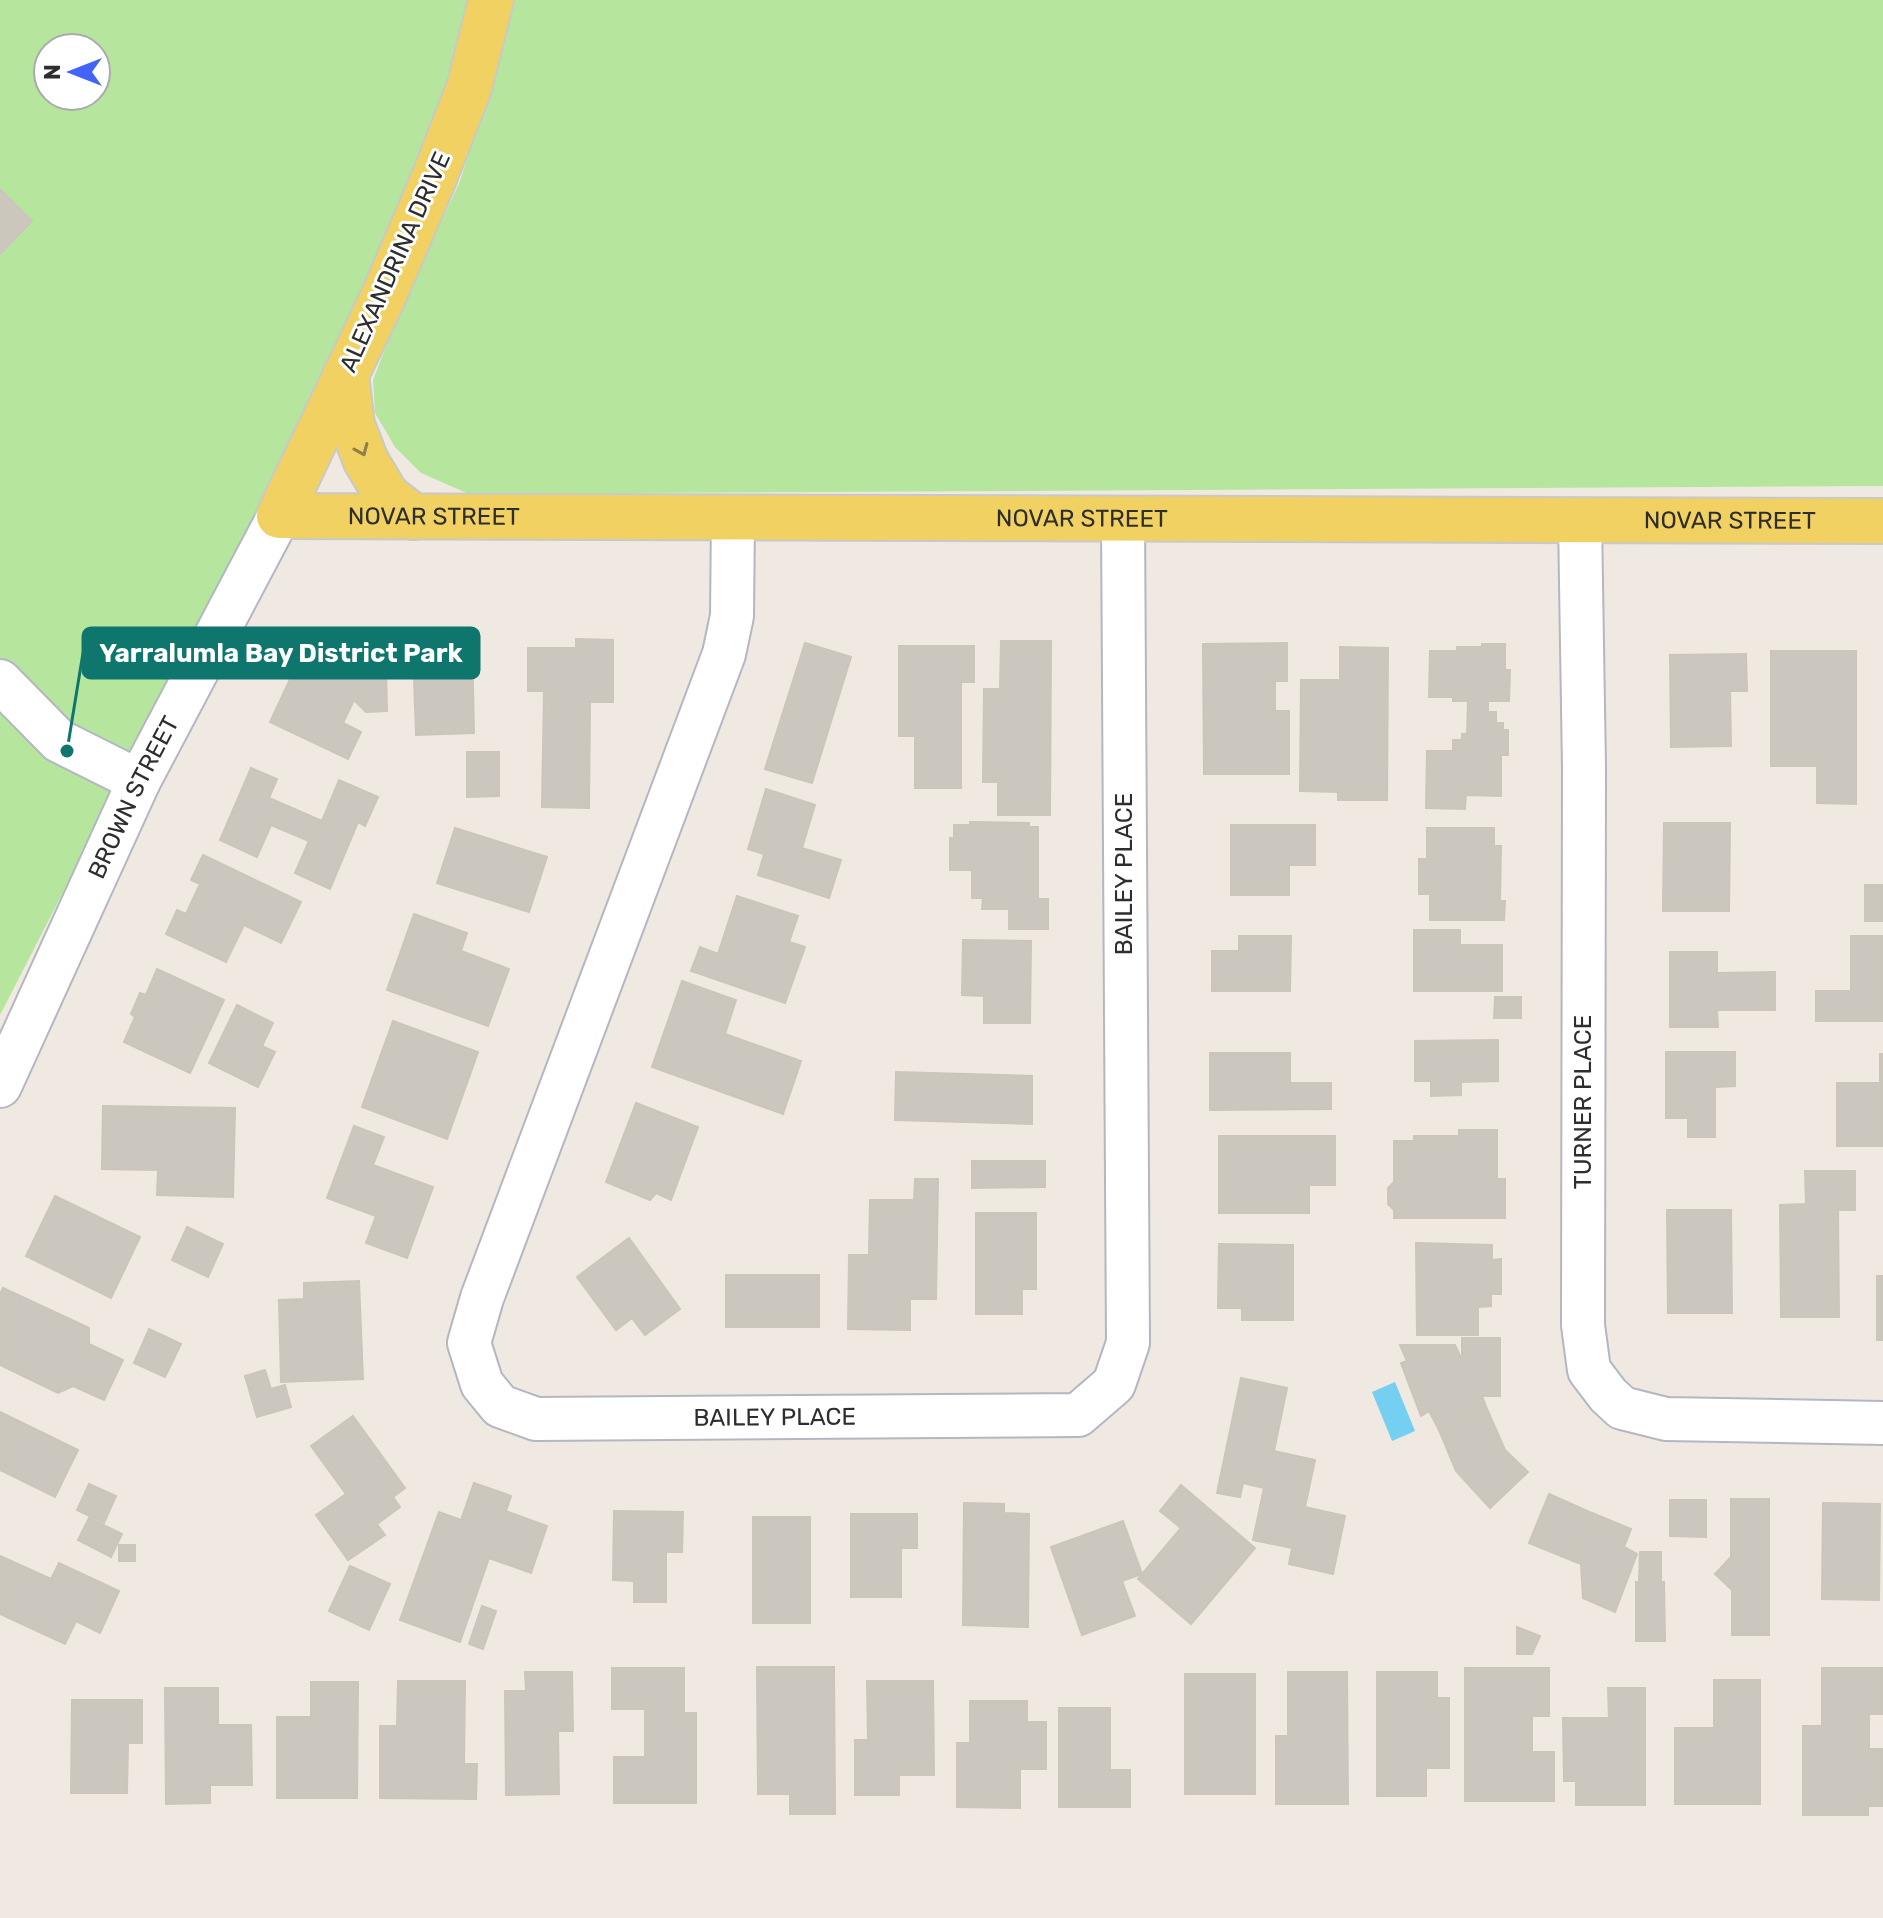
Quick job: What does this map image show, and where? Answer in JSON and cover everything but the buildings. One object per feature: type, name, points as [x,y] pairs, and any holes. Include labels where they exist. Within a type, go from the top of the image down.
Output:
[{"type":"main road","name":"ALEXANDRINA DRIVE","points":[[279,516],[384,295],[469,88],[491,0]]},
{"type":"main road","points":[[346,374],[352,425],[366,461],[387,496],[414,517]]},
{"type":"main road","name":"NOVAR STREET","points":[[279,516],[1883,521]]},
{"type":"street","name":"BROWN STREET","points":[[0,1086],[139,781],[279,516]]},
{"type":"street","name":"BAILEY PLACE","points":[[733,518],[732,606],[724,654],[488,1284],[469,1343],[482,1384],[500,1406],[536,1419],[1078,1415],[1114,1384],[1128,1343],[1123,519]]},
{"type":"street","name":"TURNER PLACE","points":[[1580,520],[1584,768],[1583,1325],[1589,1370],[1622,1408],[1666,1419],[1883,1423]]},
{"type":"street","points":[[0,681],[59,741],[139,781]]},
{"type":"green space","points":[[0,0],[471,0],[456,69],[371,276],[262,505],[0,1015]]},
{"type":"green space","points":[[513,0],[1883,0],[1883,486],[469,494],[421,473],[395,447],[375,413],[373,380],[398,315],[460,181],[507,31]]},
{"type":"water","points":[[1395,1382],[1415,1431],[1392,1441],[1372,1392]]},
{"type":"place","name":"Yarralumla Bay District Park","points":[[67,751]]}]
